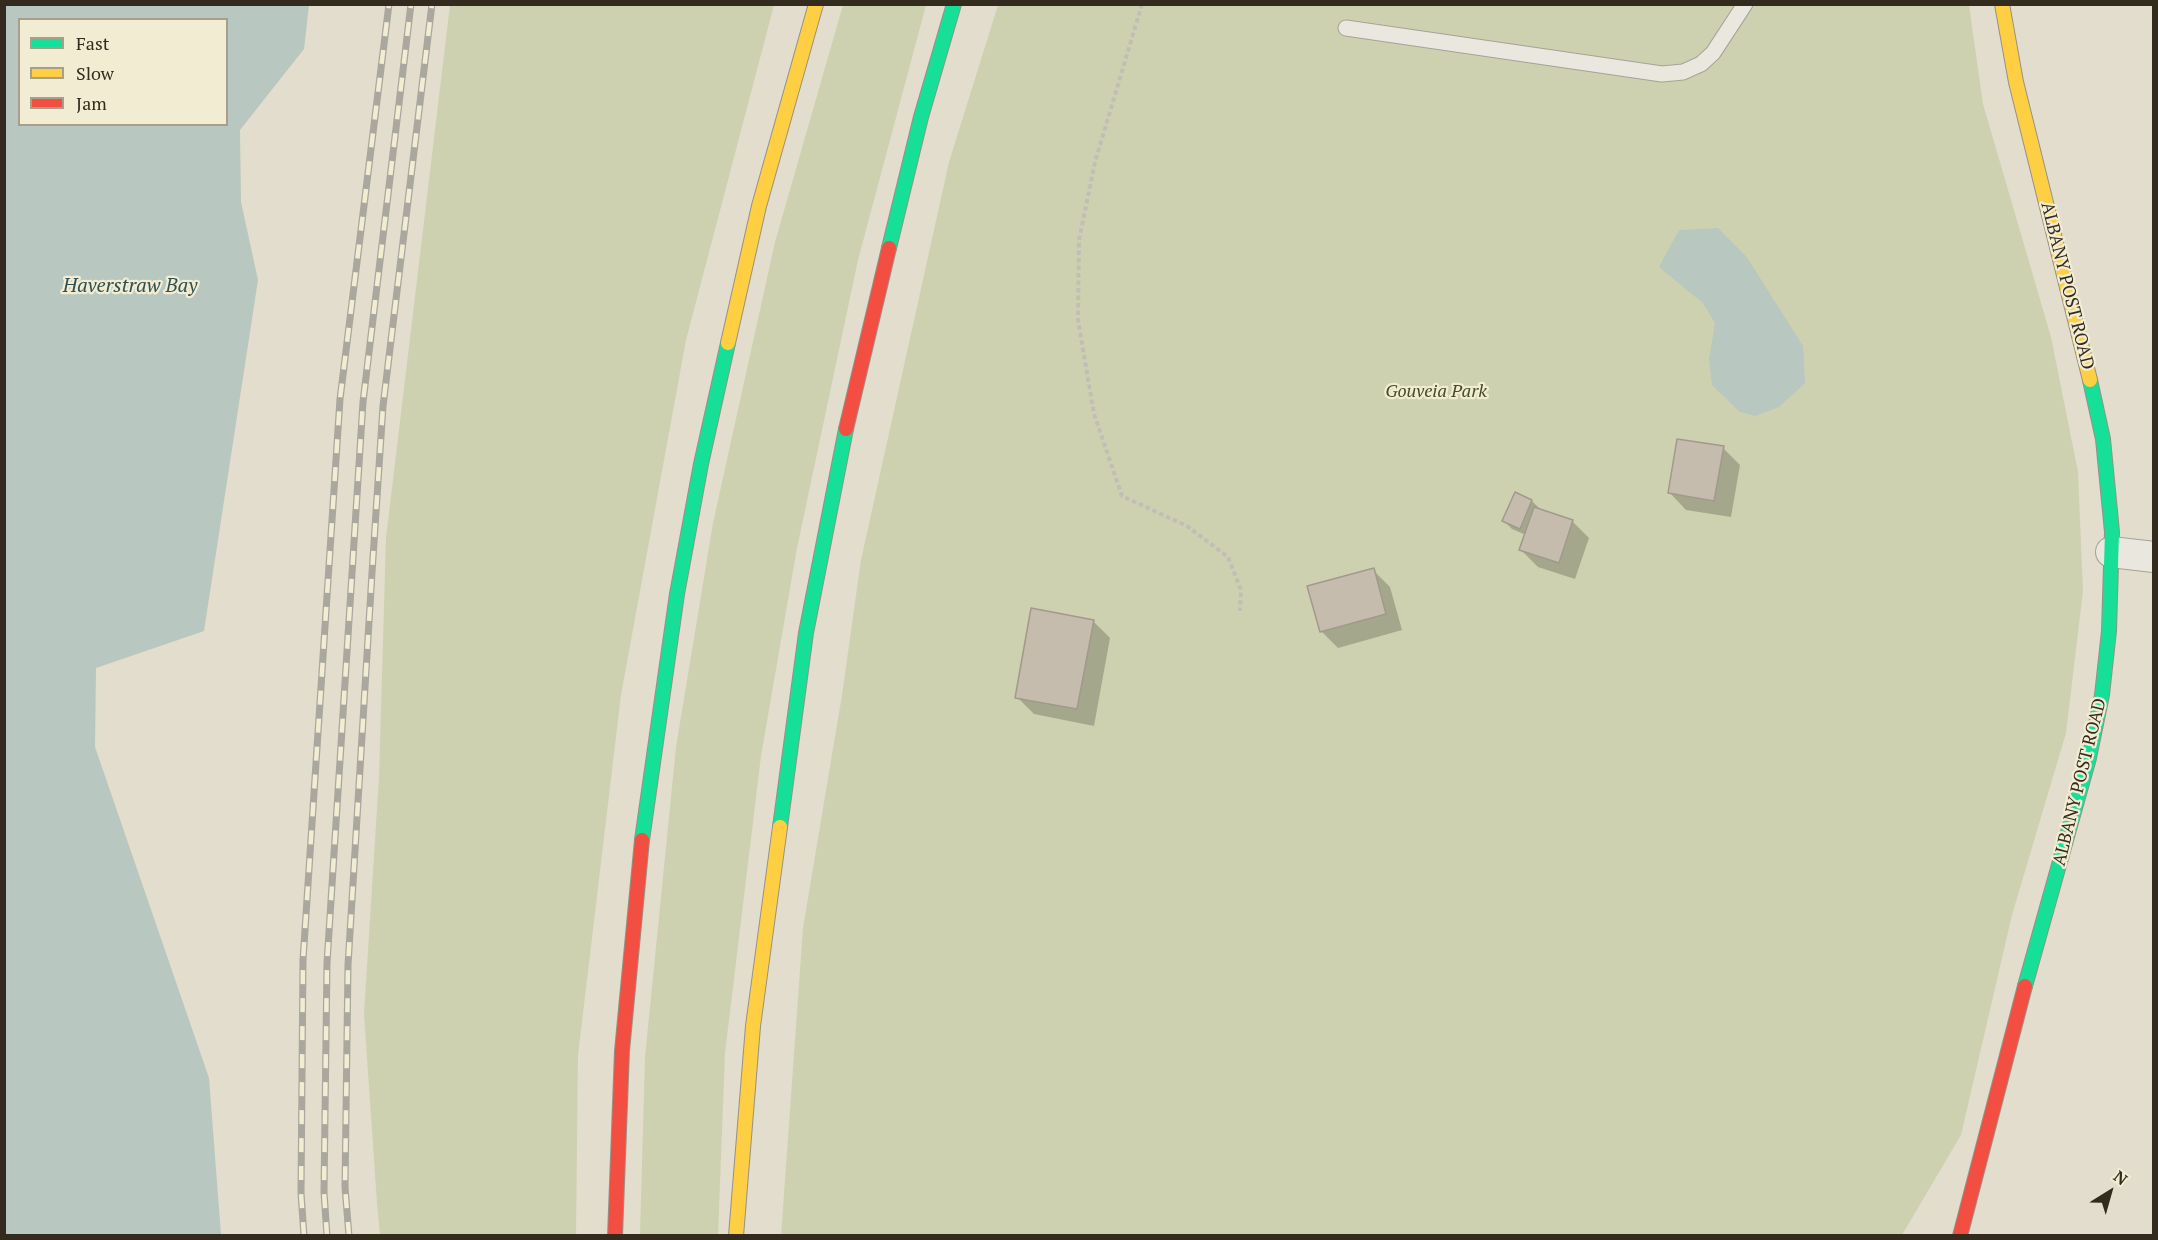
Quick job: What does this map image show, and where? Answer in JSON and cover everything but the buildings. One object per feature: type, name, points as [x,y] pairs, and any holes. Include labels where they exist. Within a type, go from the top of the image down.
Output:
[{"type":"main road","points":[[615,1236],[622,1051],[633,919],[648,789],[677,594],[700,464],[759,206],[816,4]]},
{"type":"main road","points":[[736,1236],[753,1026],[806,633],[858,371],[921,117],[954,4]]},
{"type":"main road","name":"ALBANY POST ROAD","points":[[1960,1236],[1994,1098],[2089,758],[2102,695],[2109,631],[2112,532],[2103,439],[2086,360],[2016,82],[2002,4]]},
{"type":"street","points":[[2111,552],[2154,557]]},
{"type":"lane","points":[[1346,28],[1662,74],[1683,72],[1701,64],[1713,53],[1745,4]]},
{"type":"path","points":[[1142,4],[1095,162],[1079,240],[1078,320],[1094,414],[1122,496],[1187,526],[1228,557],[1241,590],[1240,611]]},
{"type":"path","points":[[1648,4],[1662,7],[1681,4]]},
{"type":"green space","points":[[450,5],[774,5],[686,340],[621,695],[578,1055],[576,1235],[380,1235],[364,1014],[379,777],[386,538]]},
{"type":"green space","points":[[843,5],[926,5],[858,260],[797,548],[761,756],[725,1053],[718,1235],[640,1235],[645,1057],[676,747],[713,523],[775,242]]},
{"type":"green space","name":"Gouveia Park","points":[[998,5],[1969,5],[1983,104],[2051,337],[2078,472],[2083,591],[2066,733],[2012,915],[1961,1135],[1902,1235],[781,1236],[803,928],[842,695],[861,560],[949,162]]},
{"type":"water","name":"Haverstraw Bay","points":[[5,4],[309,5],[304,49],[240,130],[241,202],[258,280],[204,631],[96,668],[95,747],[209,1078],[221,1235],[5,1235]]},
{"type":"water","points":[[1718,228],[1746,256],[1803,346],[1805,383],[1779,407],[1755,416],[1740,412],[1712,385],[1709,359],[1715,323],[1703,303],[1659,267],[1679,230]]},
{"type":"railway","points":[[304,1236],[301,1193],[303,960],[340,399],[389,4]]},
{"type":"railway","points":[[327,1236],[324,1192],[327,963],[363,402],[411,4]]},
{"type":"railway","points":[[349,1236],[345,1187],[348,965],[383,406],[432,4]]},
{"type":"traffic: fast","points":[[889,248],[921,117],[954,4]]},
{"type":"traffic: fast","points":[[642,840],[677,594],[701,464],[728,343]]},
{"type":"traffic: fast","points":[[2025,986],[2089,758],[2102,695],[2109,631],[2112,532],[2103,439],[2090,380]]},
{"type":"traffic: fast","points":[[780,827],[806,633],[846,429]]},
{"type":"traffic: slow","points":[[728,343],[759,206],[816,4]]},
{"type":"traffic: slow","points":[[2002,4],[2016,82],[2090,380]]},
{"type":"traffic: slow","points":[[736,1236],[753,1026],[780,827]]},
{"type":"traffic: jam","points":[[846,429],[889,248]]},
{"type":"traffic: jam","points":[[615,1236],[622,1051],[642,840]]},
{"type":"traffic: jam","points":[[1960,1236],[2025,986]]}]
